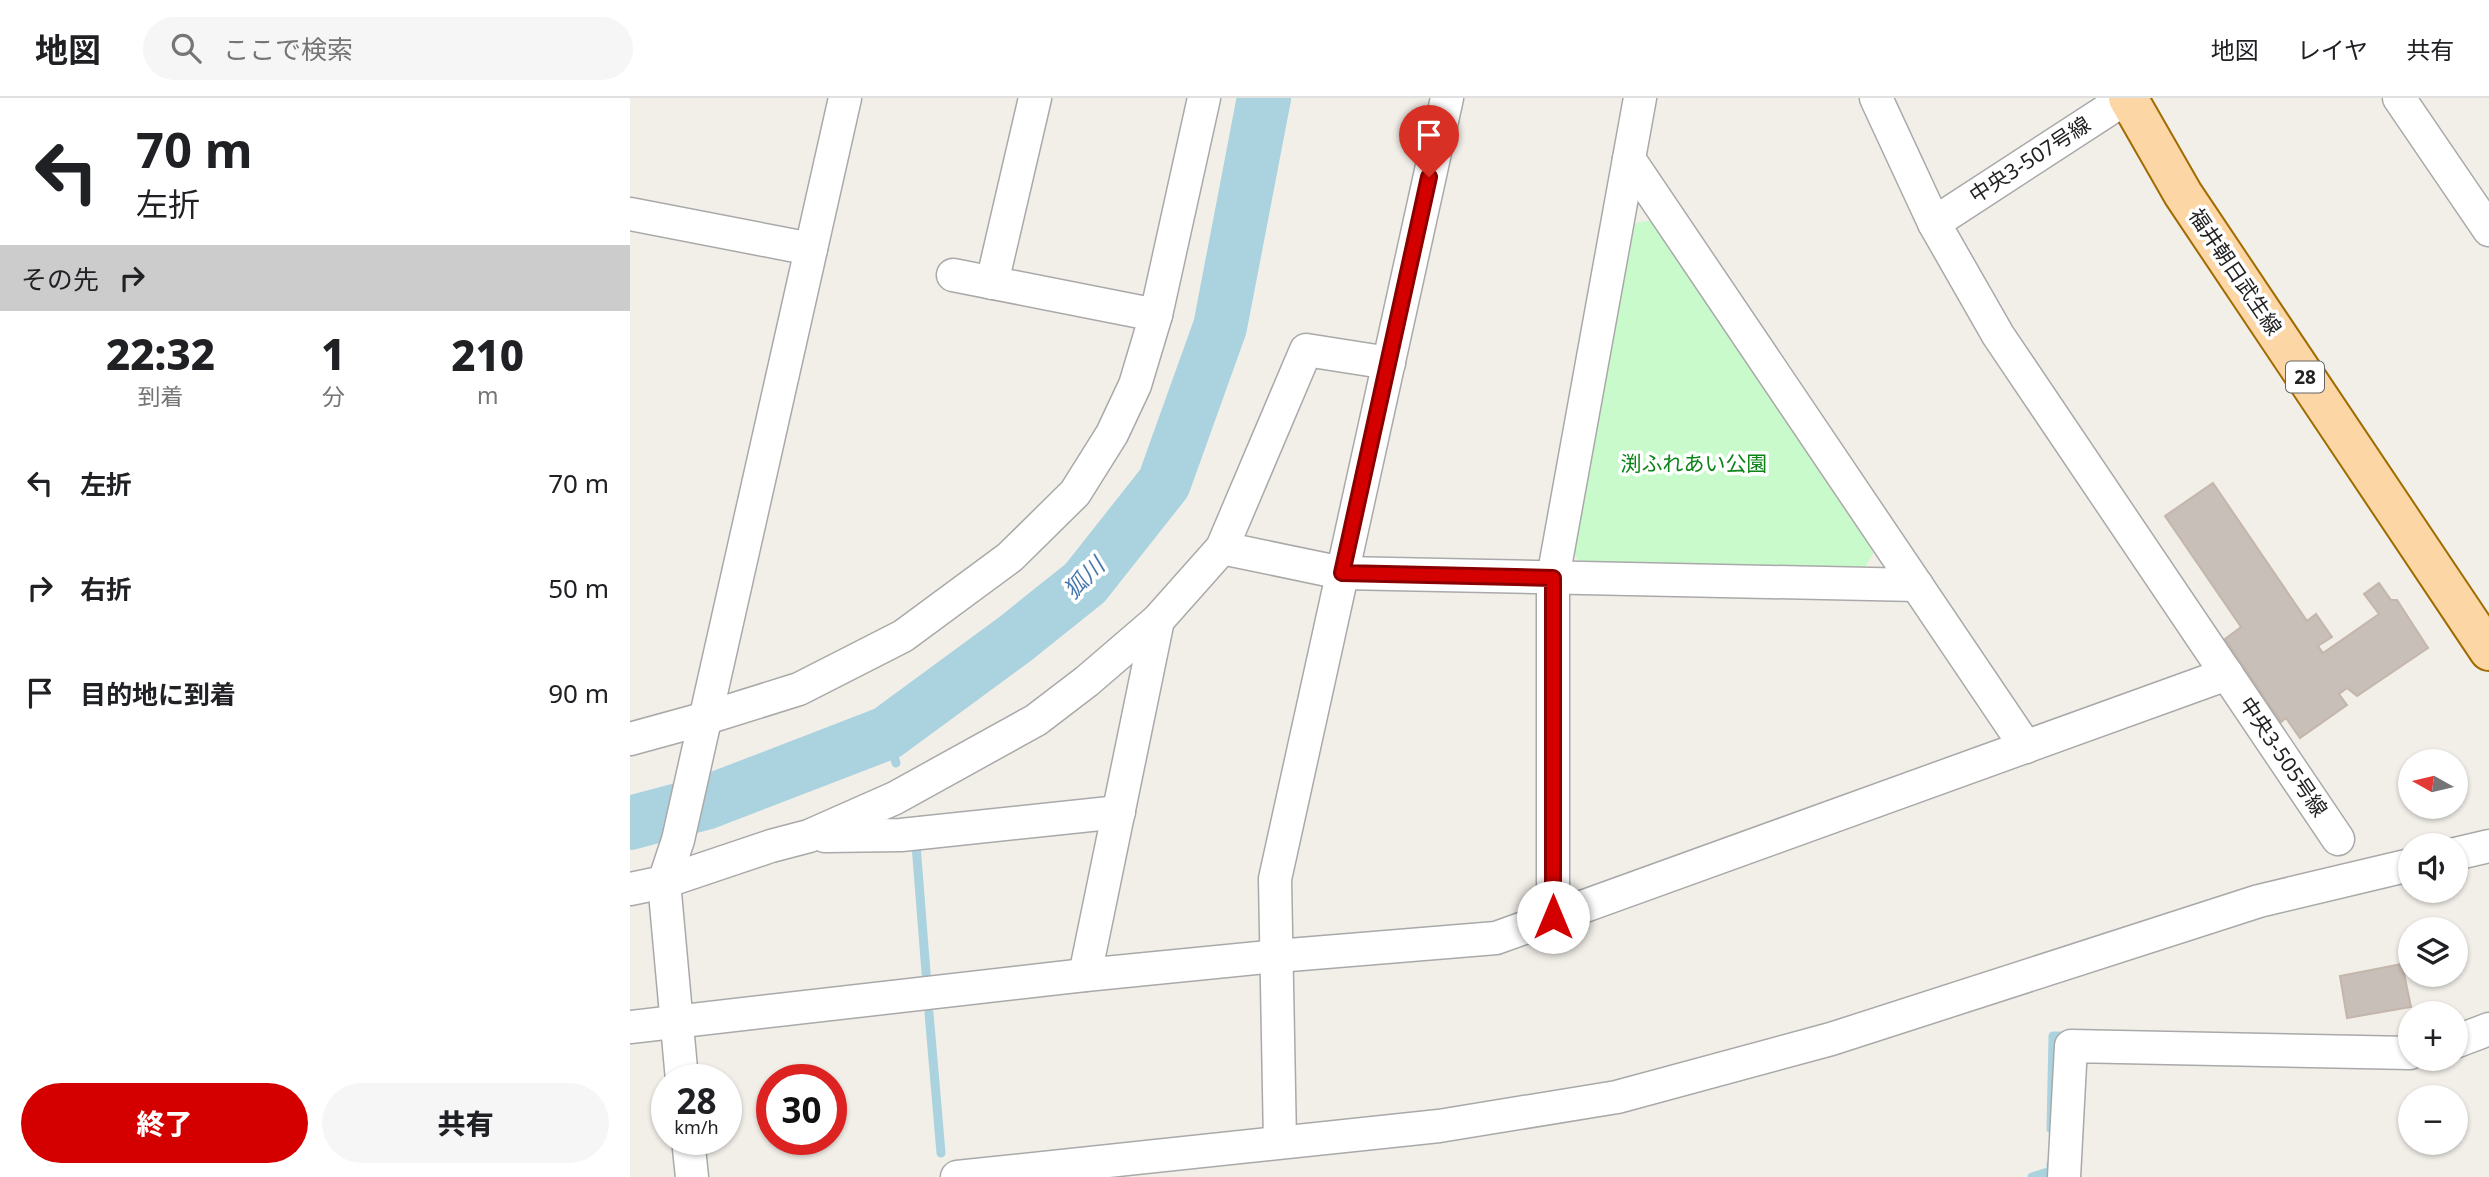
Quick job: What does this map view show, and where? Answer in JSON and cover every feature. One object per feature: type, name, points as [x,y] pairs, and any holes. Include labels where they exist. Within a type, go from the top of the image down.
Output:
[{"type":"main road","name":"福井朝日武生線","points":[[2127,98],[2183,194],[2489,651]]},
{"type":"street","points":[[680,1064],[664,882],[678,840],[845,98]]},
{"type":"street","points":[[992,283],[1035,98]]},
{"type":"street","points":[[630,739],[701,729],[799,689],[903,636],[1010,557],[1075,492],[1111,434],[1135,385],[1156,316],[1204,98]]},
{"type":"street","points":[[1280,1142],[1275,879],[1447,98]]},
{"type":"street","points":[[1553,917],[1553,578],[1640,98]]},
{"type":"street","name":"中央3-505号線","points":[[1876,98],[1934,223],[1998,335],[2338,839]]},
{"type":"street","name":"中央3-507号線","points":[[1934,223],[2127,98]]},
{"type":"street","points":[[2399,98],[2489,230]]},
{"type":"street","points":[[1629,159],[2026,747]]},
{"type":"street","points":[[630,214],[811,249]]},
{"type":"street","points":[[953,275],[1156,316]]},
{"type":"street","points":[[630,888],[664,882],[809,836],[911,790],[1036,720],[1087,681],[1158,620],[1222,548],[1306,350],[1389,363]]},
{"type":"street","points":[[1222,548],[1342,573],[1917,585]]},
{"type":"street","points":[[1085,975],[1158,620]]},
{"type":"street","points":[[630,1027],[1085,975],[1496,938],[2227,674]]},
{"type":"street","points":[[809,836],[901,835],[1119,812]]},
{"type":"street","points":[[2468,851],[2489,846]]},
{"type":"street","points":[[957,1177],[1439,1126],[1617,1097],[1831,1039],[2259,901],[2398,868]]},
{"type":"street","points":[[2468,1037],[2489,1029]]},
{"type":"street","points":[[2064,1177],[2071,1046],[2398,1053]]},
{"type":"street","points":[[690,1155],[692,1177]]},
{"type":"green space","name":"渕ふれあい公園","points":[[1653,220],[1875,550],[1863,571],[1582,566],[1572,551],[1631,224]]},
{"type":"building","points":[[2213,483],[2307,621],[2316,614],[2332,637],[2318,646],[2323,653],[2379,614],[2364,594],[2379,583],[2391,600],[2397,600],[2428,648],[2357,696],[2347,688],[2339,694],[2347,705],[2300,738],[2286,718],[2281,722],[2225,639],[2241,627],[2165,516]]},
{"type":"building","points":[[2398,965],[2398,987],[2407,987],[2410,1001],[2398,1001],[2398,1009],[2347,1018],[2340,976]]},
{"type":"waterway","name":"狐川","points":[[630,823],[705,803],[887,733],[1015,639],[1085,583],[1164,483],[1220,327],[1264,98]]},
{"type":"waterway","points":[[887,733],[896,763]]},
{"type":"waterway","points":[[916,845],[927,985]]},
{"type":"waterway","points":[[929,1013],[941,1153]]},
{"type":"waterway","points":[[2051,1129],[2053,1036],[2069,1036]]},
{"type":"waterway","points":[[2032,1177],[2051,1171],[2051,1164]]},
{"type":"route","points":[[1429,177],[1342,573],[1553,578],[1553,917]]}]
